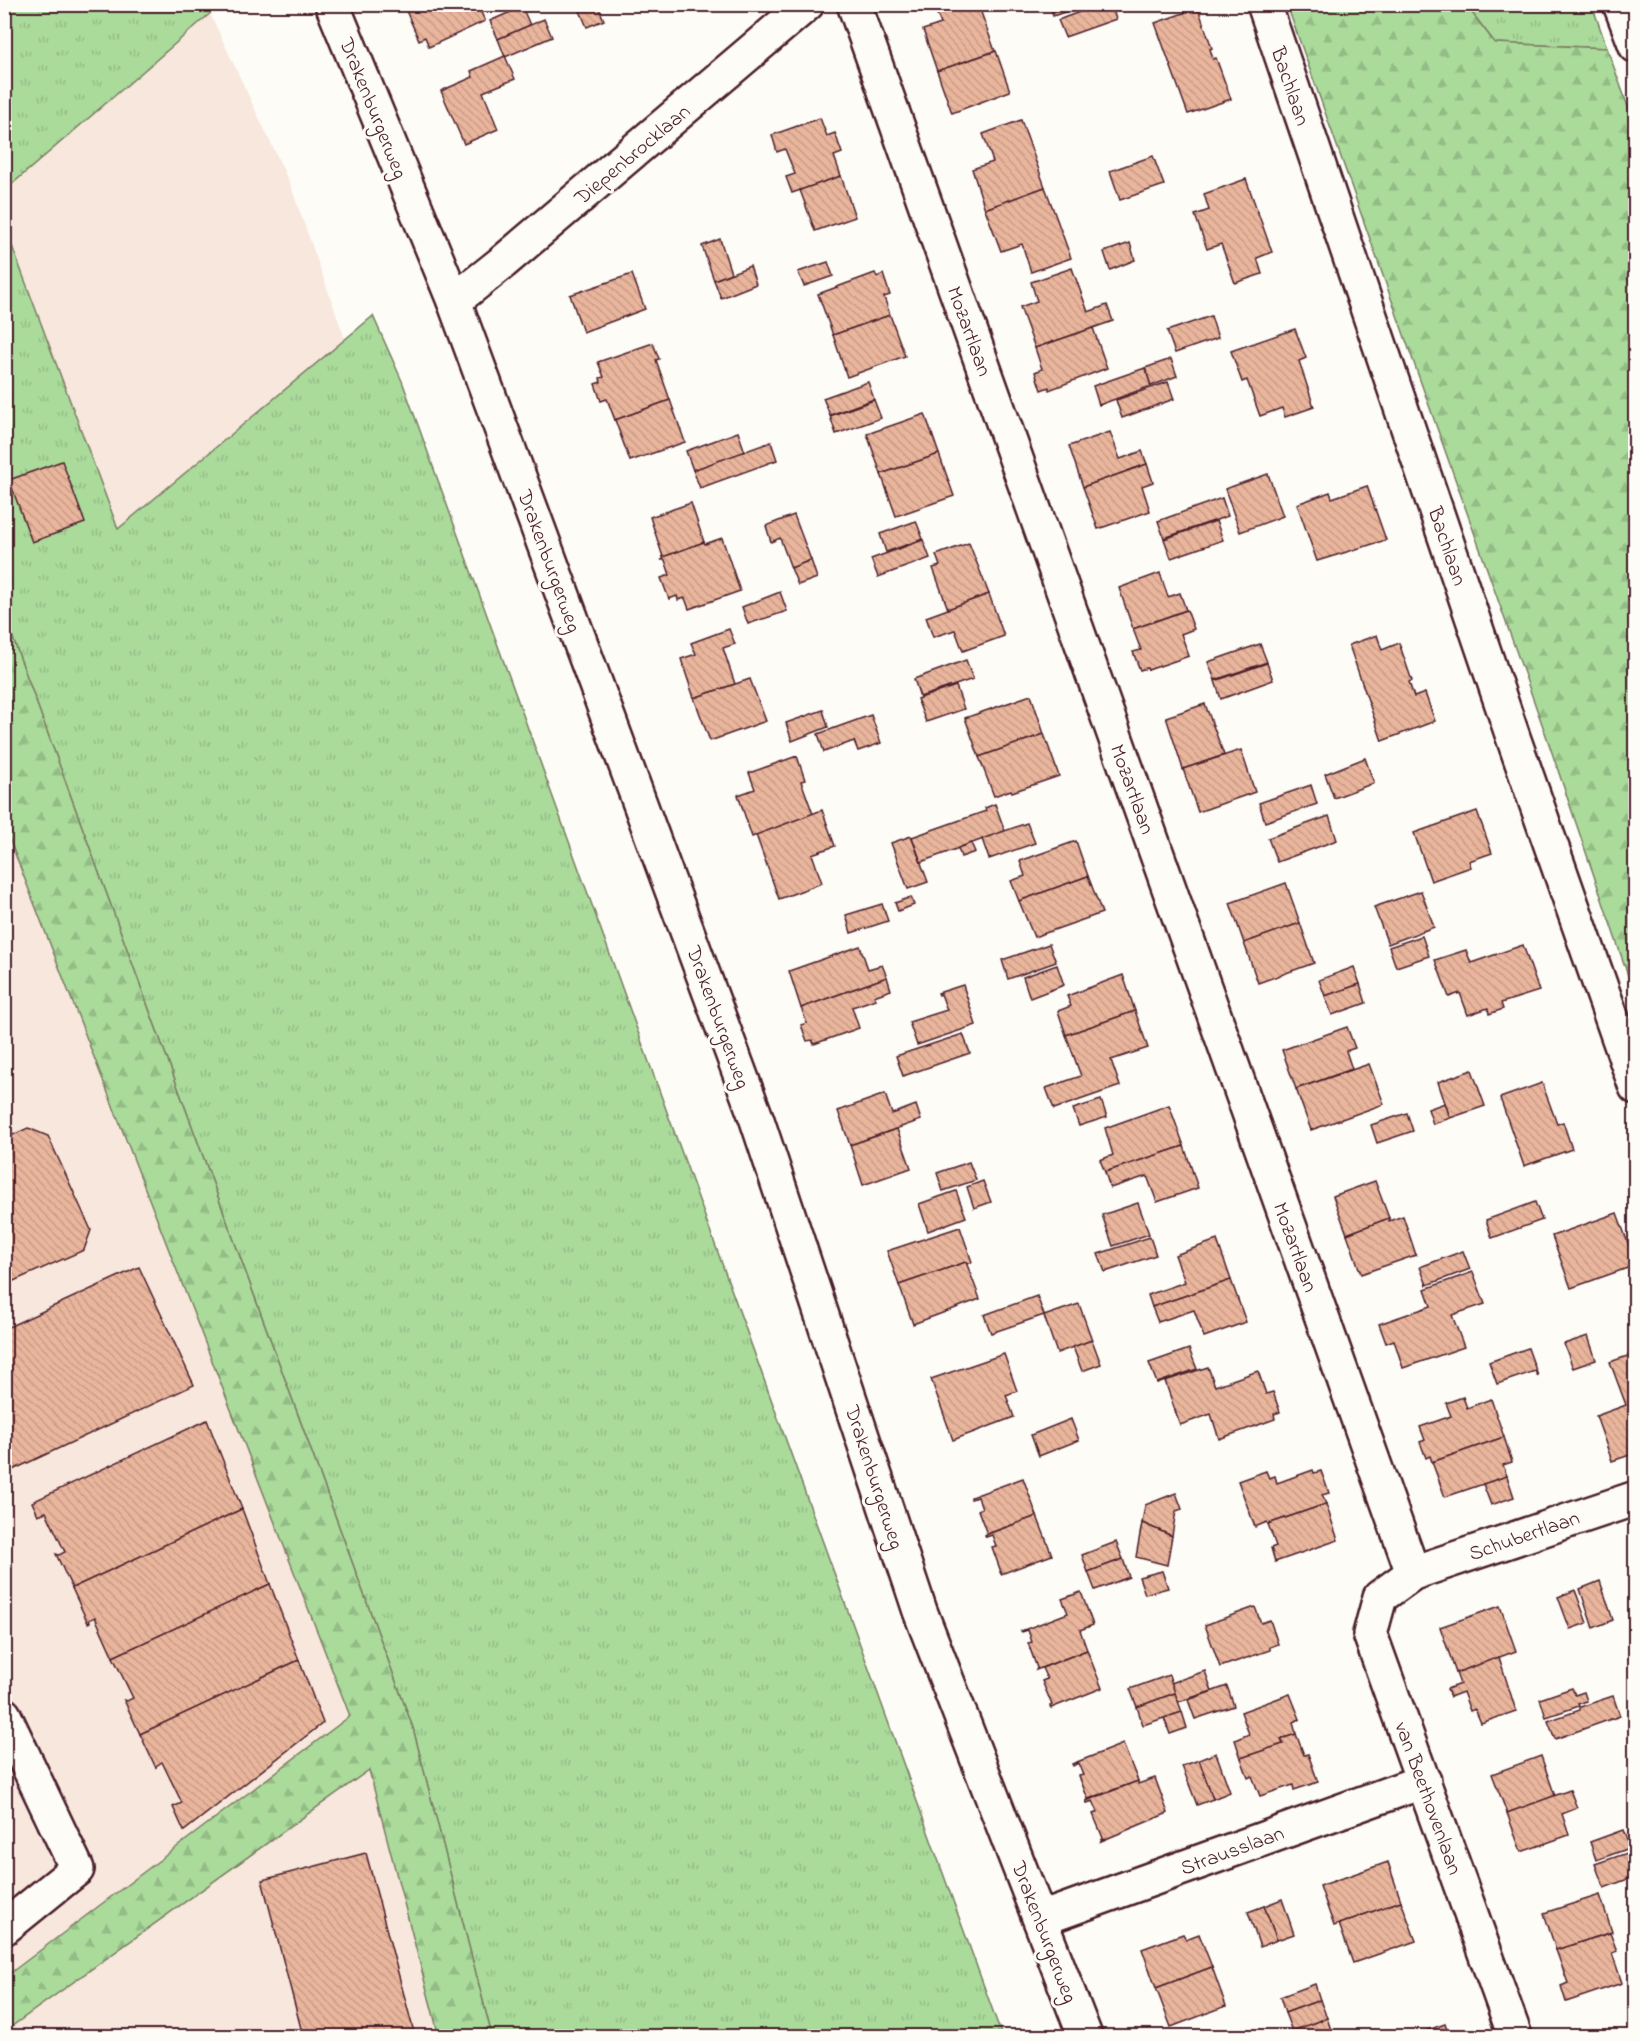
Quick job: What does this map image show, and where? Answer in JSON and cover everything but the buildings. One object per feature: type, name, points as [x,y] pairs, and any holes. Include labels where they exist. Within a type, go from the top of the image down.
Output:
[{"type":"street","name":"Drakenburgerweg","points":[[332,4],[454,301],[757,1120],[920,1611],[1041,1919],[1084,2037]]},
{"type":"street","name":"Diepenbrocklaan","points":[[454,301],[807,4]]},
{"type":"street","name":"Mozartlaan","points":[[854,4],[1413,1573]]},
{"type":"street","name":"Bachlaan","points":[[1264,4],[1518,752],[1635,1087]]},
{"type":"street","points":[[1620,4],[1635,46]]},
{"type":"street","name":"Schubertlaan","points":[[1413,1573],[1635,1498]]},
{"type":"street","name":"van Beethovenlaan","points":[[1413,1573],[1380,1597],[1370,1634],[1515,2037]]},
{"type":"street","points":[[4,1715],[77,1869],[4,1928]]},
{"type":"street","name":"Strausslaan","points":[[1041,1919],[1424,1781]]},
{"type":"shaded area","points":[[206,5],[290,184],[948,2036],[5,2036],[4,105]]},
{"type":"green space","points":[[5,4],[220,4],[220,5],[5,190]]},
{"type":"green space","points":[[1287,5],[1466,5],[1495,43],[1607,48],[1636,129],[1635,996],[1547,738]]},
{"type":"green space","points":[[1466,5],[1592,5],[1607,48],[1495,43]]},
{"type":"green space","points":[[6,230],[118,529],[373,316],[402,381],[1002,2036],[492,2036],[413,1728],[5,617],[4,232]]},
{"type":"green space","points":[[5,617],[413,1728],[492,2036],[439,2036],[369,1770],[5,2031],[5,1977],[350,1716],[5,828]]}]
